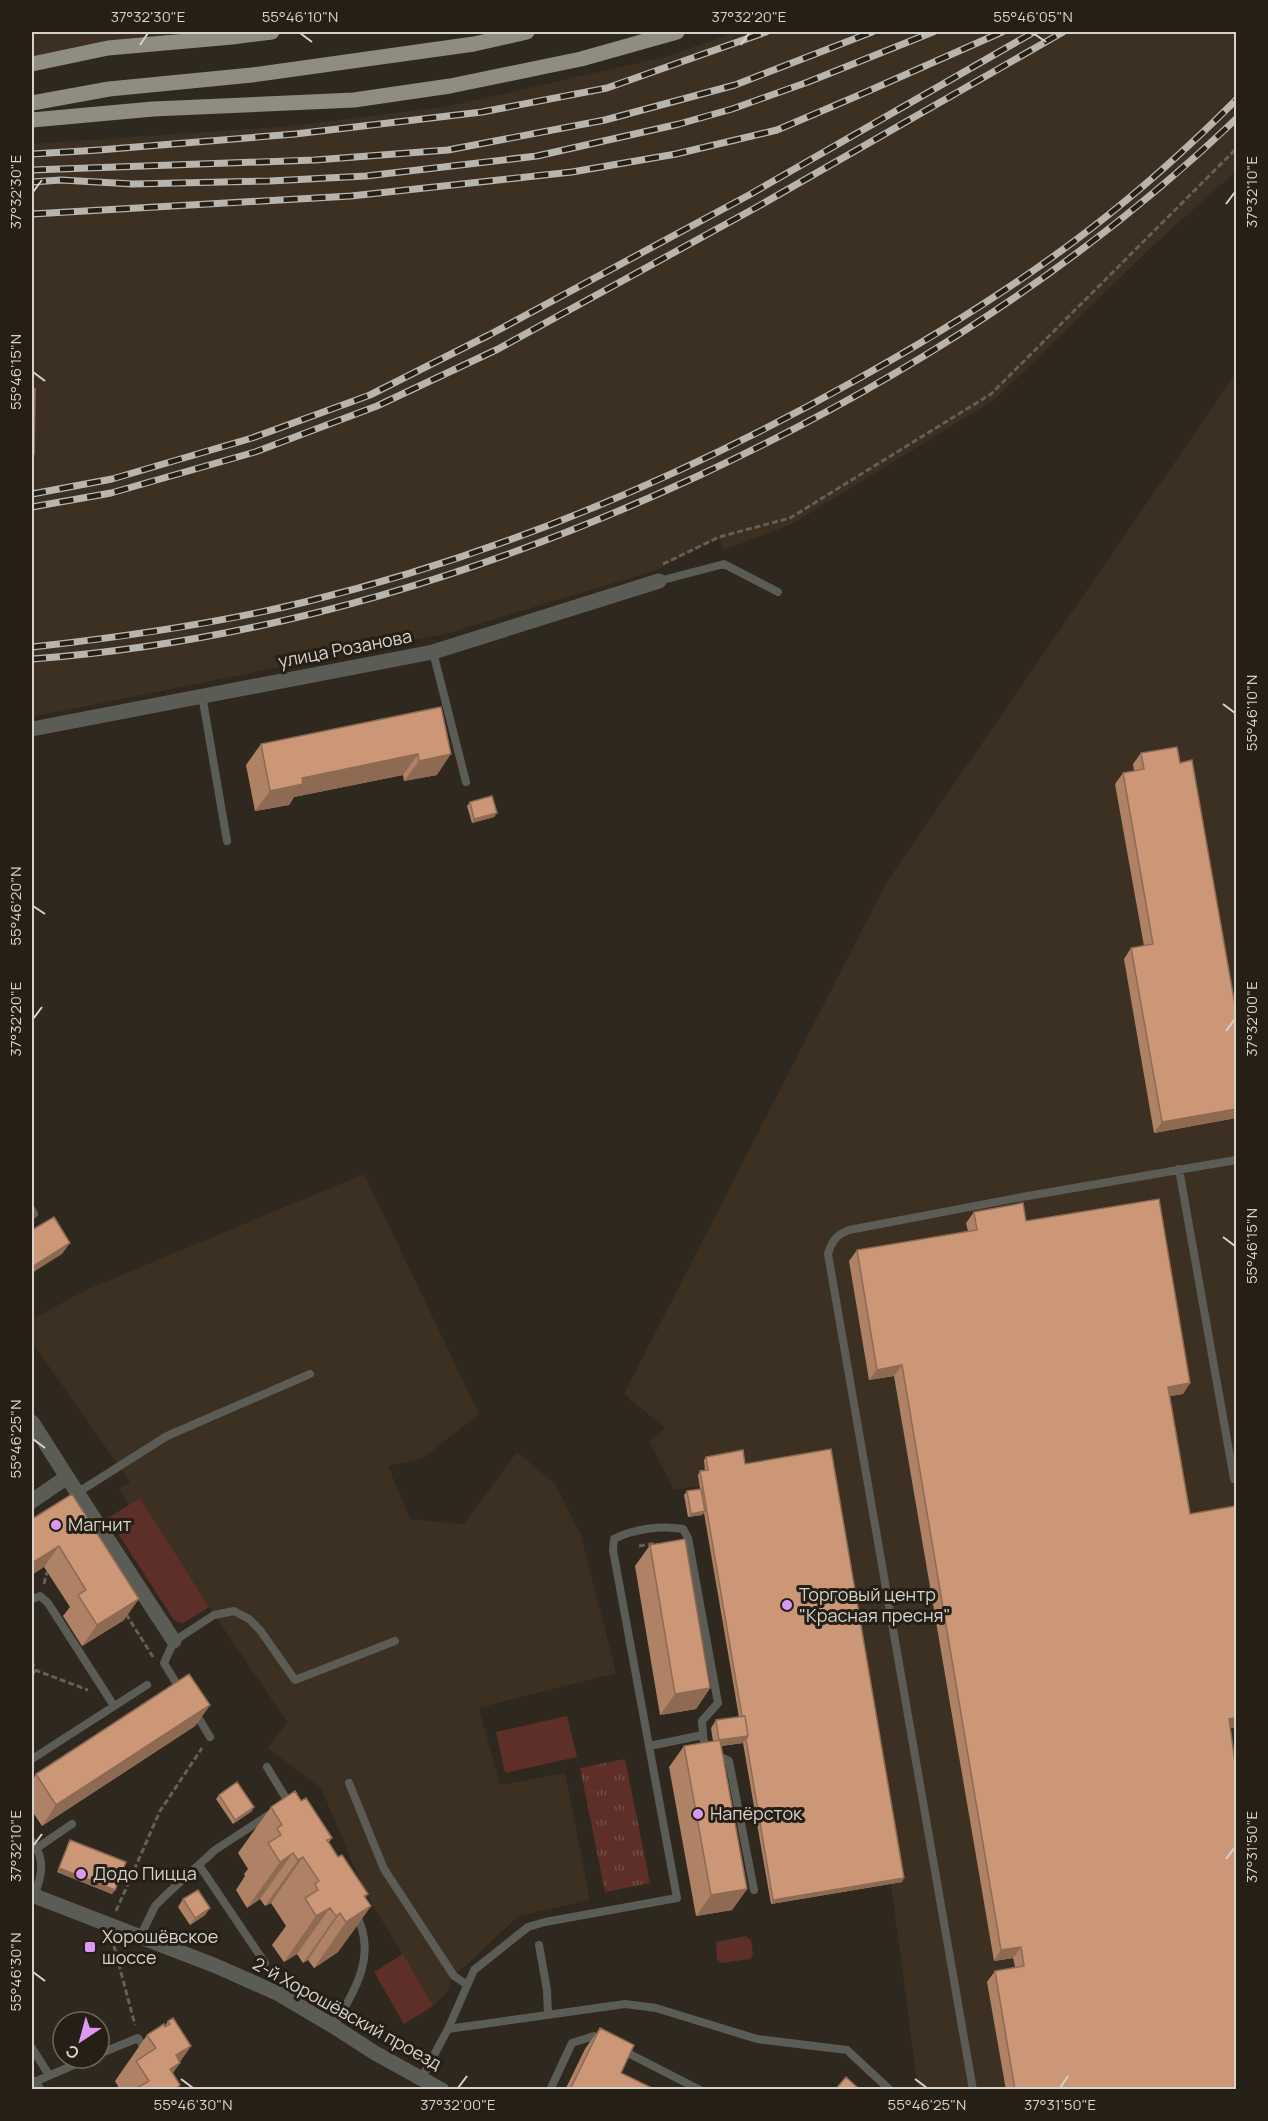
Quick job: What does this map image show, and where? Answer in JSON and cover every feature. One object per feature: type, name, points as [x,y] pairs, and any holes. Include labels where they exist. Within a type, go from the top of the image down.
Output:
[{"type":"main road","points":[[32,64],[108,48],[272,32]]},
{"type":"main road","points":[[32,103],[109,88],[252,75],[474,44],[527,32]]},
{"type":"main road","points":[[32,120],[153,109],[354,100],[472,82],[581,58],[677,32]]},
{"type":"street","name":"улица Розанова","points":[[32,729],[433,652],[659,581]]},
{"type":"street","points":[[32,1422],[174,1641]]},
{"type":"street","points":[[32,1501],[67,1478]]},
{"type":"street","name":"2-й Хорошёвский проезд","points":[[33,1896],[248,1980],[279,1995],[442,2090]]},
{"type":"lane","points":[[659,581],[724,564],[778,592]]},
{"type":"lane","points":[[433,652],[466,782]]},
{"type":"lane","points":[[202,695],[227,841]]},
{"type":"lane","points":[[973,2090],[828,1254],[832,1242],[839,1234],[849,1230],[1236,1160]]},
{"type":"lane","points":[[1179,1169],[1234,1479]]},
{"type":"lane","points":[[32,1210],[34,1214],[32,1215]]},
{"type":"lane","points":[[77,1493],[167,1436],[310,1374]]},
{"type":"lane","points":[[421,2079],[448,2029],[474,1970],[528,1927],[676,1898],[613,1550],[614,1539],[623,1534],[670,1527],[682,1529],[688,1538],[718,1703],[702,1721],[705,1750],[729,1761],[754,1890]]},
{"type":"lane","points":[[32,1599],[40,1596],[48,1603],[114,1706]]},
{"type":"lane","points":[[210,1737],[164,1663],[174,1641],[214,1615],[234,1611],[249,1619],[260,1630],[296,1680],[395,1641]]},
{"type":"lane","points":[[32,1759],[147,1685]]},
{"type":"lane","points":[[649,1746],[703,1735]]},
{"type":"lane","points":[[267,1767],[294,1812]]},
{"type":"lane","points":[[349,1782],[384,1869],[454,1977],[466,1984]]},
{"type":"lane","points":[[140,1937],[155,1906],[215,1850],[288,1802]]},
{"type":"lane","points":[[33,1896],[43,1865],[34,1844],[72,1824]]},
{"type":"lane","points":[[199,1865],[265,1963]]},
{"type":"lane","points":[[333,2026],[365,1964],[364,1934],[360,1920],[348,1900]]},
{"type":"lane","points":[[539,1945],[547,1990],[548,2015]]},
{"type":"lane","points":[[448,2029],[625,2004],[656,2008],[757,2039],[847,2050],[890,2090]]},
{"type":"lane","points":[[550,2090],[572,2043],[594,2036],[700,2090]]},
{"type":"lane","points":[[111,2049],[138,2038],[151,2058]]},
{"type":"lane","points":[[32,2048],[49,2075]]},
{"type":"lane","points":[[41,2090],[33,2082],[61,2070]]},
{"type":"path","points":[[663,565],[719,537],[790,518],[991,394],[1236,149]]},
{"type":"path","points":[[613,1550],[688,1538]]},
{"type":"path","points":[[123,1610],[154,1657]]},
{"type":"path","points":[[32,1661],[35,1667],[32,1676]]},
{"type":"path","points":[[116,1911],[160,1811],[210,1737]]},
{"type":"path","points":[[114,1946],[138,2038]]},
{"type":"shaded area","points":[[32,32],[184,32],[32,65]]},
{"type":"shaded area","points":[[735,32],[1236,32],[1236,171],[1156,243],[994,400],[792,524],[724,550],[718,539],[656,570],[449,633],[32,717],[32,144],[291,126],[449,106],[669,56]]},
{"type":"shaded area","points":[[1236,373],[1236,2089],[918,2089],[891,1884],[771,1904],[700,1486],[674,1490],[649,1441],[665,1428],[624,1394],[886,883]]},
{"type":"shaded area","points":[[364,1174],[479,1414],[422,1459],[388,1466],[410,1519],[464,1524],[517,1452],[555,1484],[581,1535],[616,1673],[479,1708],[500,1785],[565,1773],[590,1900],[519,1916],[451,1979],[448,1991],[433,2006],[365,1892],[321,1788],[268,1748],[287,1722],[199,1592],[140,1498],[129,1505],[119,1489],[130,1482],[32,1342],[32,1319],[88,1289]]},
{"type":"green space","points":[[140,1498],[209,1607],[183,1623],[177,1622],[172,1617],[108,1518]]},
{"type":"green space","points":[[567,1716],[577,1757],[505,1773],[496,1732]]},
{"type":"green space","points":[[625,1759],[650,1883],[605,1892],[580,1768]]},
{"type":"green space","points":[[746,1936],[751,1940],[753,1954],[750,1959],[721,1963],[717,1959],[716,1942]]},
{"type":"green space","points":[[403,1954],[433,2006],[404,2024],[374,1972]]},
{"type":"building","points":[[32,389],[35,389],[34,454],[32,454]]},
{"type":"building","points":[[441,707],[451,754],[419,761],[418,754],[302,778],[303,784],[270,791],[261,744]]},
{"type":"building","points":[[1177,747],[1180,763],[1192,760],[1236,1011],[1236,1109],[1162,1122],[1131,948],[1153,944],[1123,773],[1144,769],[1141,753]]},
{"type":"building","points":[[492,796],[497,813],[474,819],[470,802]]},
{"type":"building","points":[[1159,1199],[1190,1383],[1168,1387],[1190,1514],[1236,1506],[1236,1718],[1229,1719],[1236,1770],[1236,2090],[1015,2090],[995,1971],[1024,1966],[1021,1947],[1001,1950],[902,1365],[877,1370],[857,1250],[977,1230],[974,1212],[1023,1203],[1026,1221]]},
{"type":"building","points":[[54,1217],[70,1243],[32,1267],[32,1230]]},
{"type":"building","name":"Торговый центр \"Красная пресня\"","points":[[831,1449],[904,1878],[773,1900],[746,1739],[748,1736],[745,1716],[742,1716],[700,1471],[708,1470],[706,1457],[743,1450],[745,1464]]},
{"type":"building","points":[[701,1489],[705,1511],[691,1514],[687,1491]]},
{"type":"building","points":[[72,1494],[139,1599],[97,1625],[78,1595],[86,1590],[59,1546],[32,1563],[32,1519]]},
{"type":"building","points":[[685,1539],[710,1688],[675,1694],[650,1545]]},
{"type":"building","points":[[189,1674],[210,1705],[56,1805],[36,1774]]},
{"type":"building","points":[[745,1716],[748,1736],[719,1740],[716,1720]]},
{"type":"building","points":[[720,1740],[747,1889],[711,1895],[684,1746]]},
{"type":"building","points":[[237,1782],[254,1807],[235,1820],[219,1795]]},
{"type":"building","points":[[295,1791],[301,1801],[306,1798],[332,1838],[327,1840],[338,1857],[342,1855],[368,1894],[364,1896],[371,1906],[346,1922],[340,1913],[336,1916],[330,1908],[316,1916],[305,1898],[318,1890],[315,1884],[319,1881],[303,1857],[298,1860],[293,1853],[280,1862],[268,1843],[281,1835],[277,1828],[282,1825],[271,1807]]},
{"type":"building","points":[[70,1840],[126,1862],[115,1890],[59,1868]]},
{"type":"building","points":[[198,1890],[210,1908],[195,1918],[183,1899]]},
{"type":"building","points":[[173,2018],[191,2046],[176,2055],[180,2063],[170,2069],[180,2085],[178,2090],[138,2090],[137,2088],[149,2081],[136,2061],[156,2048],[147,2035],[164,2024],[165,2027],[170,2024],[168,2021]]},
{"type":"building","points":[[600,2028],[634,2045],[621,2073],[656,2090],[570,2090]]},
{"type":"building","points":[[846,2077],[860,2090],[835,2090]]},
{"type":"railway","points":[[32,154],[295,134],[482,112],[607,88],[766,32]]},
{"type":"railway","points":[[32,170],[315,160],[448,150],[605,120],[735,85],[872,32]]},
{"type":"railway","points":[[32,182],[61,180],[133,184],[270,181],[366,176],[537,156],[679,124],[732,109],[808,82],[933,32]]},
{"type":"railway","points":[[32,214],[351,196],[572,172],[676,154],[777,130],[1002,32]]},
{"type":"railway","points":[[32,494],[112,479],[252,438],[370,395],[489,335],[749,195],[1034,32]]},
{"type":"railway","points":[[32,507],[111,493],[255,452],[377,406],[498,349],[757,207],[1063,32]]},
{"type":"railway","points":[[32,647],[203,623],[271,610],[377,583],[519,537],[657,480],[724,449],[856,380],[946,328],[1005,290],[1061,251],[1127,199],[1183,151],[1236,100]]},
{"type":"railway","points":[[32,659],[119,650],[204,637],[373,598],[538,543],[698,476],[843,403],[982,319],[1114,225],[1236,119]]},
{"type":"place","name":"Магнит","points":[[56,1525]]},
{"type":"place","name":"Торговый центр \"Красная пресня\"","points":[[787,1605]]},
{"type":"place","name":"Напёрсток","points":[[698,1814]]},
{"type":"place","name":"Додо Пицца","points":[[81,1874]]},
{"type":"place","name":"Хорошёвское шоссе","points":[[90,1947]]}]
